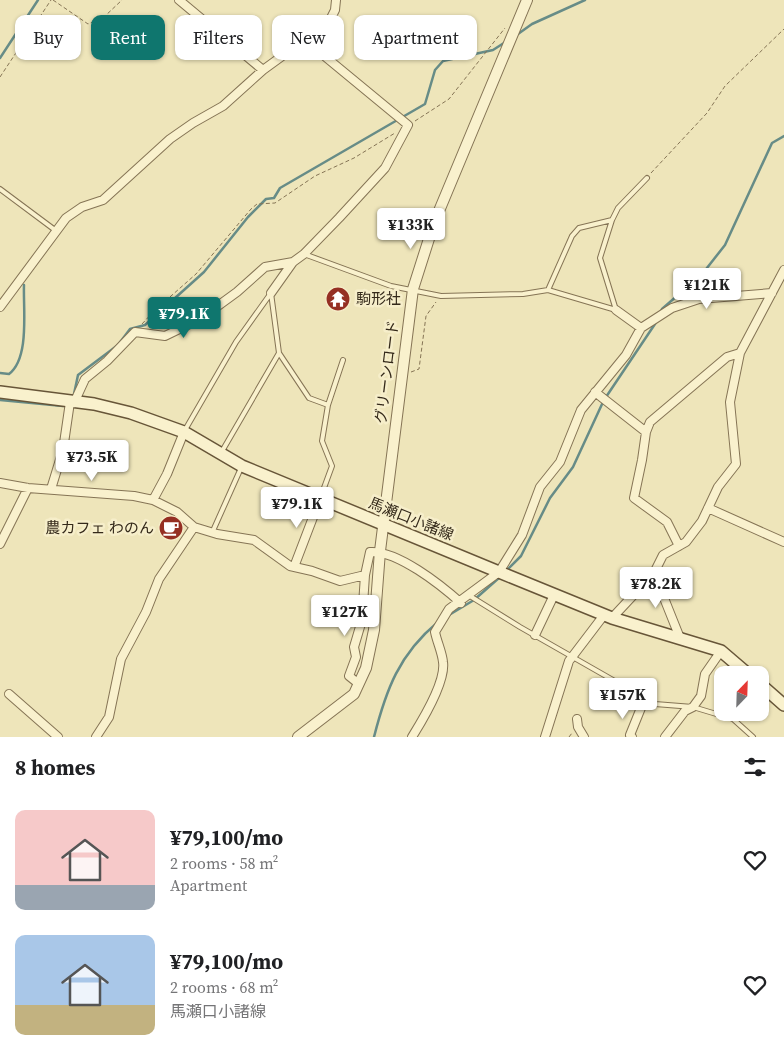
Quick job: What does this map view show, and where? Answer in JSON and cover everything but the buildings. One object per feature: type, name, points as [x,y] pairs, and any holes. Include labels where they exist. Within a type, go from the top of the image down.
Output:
[{"type":"main road","name":"馬瀬口小諸線","points":[[0,392],[94,404],[132,413],[184,432],[242,466],[320,499],[384,523],[608,616],[721,651],[738,666]]},
{"type":"main road","points":[[769,692],[784,705]]},
{"type":"street","points":[[179,0],[263,70]]},
{"type":"street","points":[[332,15],[335,10],[336,0]]},
{"type":"street","name":"グリーンロード","points":[[298,737],[354,694],[366,668],[374,630],[380,551],[413,289],[434,223],[527,0]]},
{"type":"street","points":[[0,307],[55,230],[66,218],[82,207],[103,200],[170,139],[193,122],[224,106],[263,70],[277,60]]},
{"type":"street","points":[[271,293],[293,262],[304,254],[385,168],[408,125],[329,60]]},
{"type":"street","points":[[51,489],[63,450],[72,402],[85,379],[108,361],[135,332],[165,336],[200,319],[237,292],[265,267],[293,262]]},
{"type":"street","points":[[545,737],[572,657],[608,616],[654,573],[663,555],[686,542],[702,521],[718,487],[736,464],[730,402],[740,353],[784,270]]},
{"type":"street","points":[[412,737],[434,699],[444,663],[435,632],[449,609],[470,596],[499,572],[522,535],[540,487],[560,462],[581,410],[626,355],[641,328],[672,308],[699,300],[772,293]]},
{"type":"street","points":[[616,310],[641,328]]},
{"type":"street","points":[[679,546],[667,522],[634,498],[646,432],[650,422],[727,357],[740,353]]},
{"type":"street","points":[[595,392],[646,432]]},
{"type":"street","points":[[153,500],[167,474],[184,432]]},
{"type":"street","points":[[0,483],[28,488],[134,496],[153,500],[177,512],[194,527],[212,533],[254,540],[290,566],[312,571],[340,581],[365,575]]},
{"type":"street","points":[[0,544],[28,488]]},
{"type":"street","points":[[294,567],[320,499]]},
{"type":"street","points":[[708,508],[784,542]]},
{"type":"street","points":[[96,737],[109,717],[121,659],[146,612],[159,579],[194,527]]},
{"type":"street","points":[[359,684],[349,676],[356,657],[354,647],[362,620],[365,575],[370,552],[380,551],[404,563],[461,602]]},
{"type":"street","points":[[654,573],[680,638]]},
{"type":"street","points":[[535,636],[554,595]]},
{"type":"street","points":[[665,737],[685,711],[693,707],[701,696],[705,674],[721,651]]},
{"type":"street","points":[[9,694],[58,737]]},
{"type":"street","points":[[632,737],[630,735],[644,698]]},
{"type":"street","points":[[577,719],[578,727],[584,737]]},
{"type":"lane","points":[[616,310],[600,258],[612,220],[618,208],[647,178]]},
{"type":"lane","points":[[0,188],[55,230]]},
{"type":"lane","points":[[548,290],[572,236],[580,228],[612,220]]},
{"type":"lane","points":[[304,254],[352,274],[391,286],[441,296],[523,294],[548,290],[616,310]]},
{"type":"lane","points":[[271,293],[279,353],[309,398],[328,406]]},
{"type":"lane","points":[[184,432],[236,342],[271,293]]},
{"type":"lane","points":[[220,453],[279,353]]},
{"type":"lane","points":[[320,499],[332,466],[322,442],[328,406],[343,360]]},
{"type":"lane","points":[[212,533],[242,466]]},
{"type":"lane","points":[[470,596],[535,636],[655,704],[693,707],[733,719],[753,737]]},
{"type":"path","points":[[0,77],[52,0],[88,24],[104,17],[122,0]]},
{"type":"path","points":[[135,332],[154,311],[196,274],[257,204],[275,203],[315,176],[354,158],[449,99],[508,25],[519,19]]},
{"type":"path","points":[[647,178],[707,113],[725,86],[784,29]]},
{"type":"path","points":[[402,372],[412,372],[419,368],[426,316],[441,296]]},
{"type":"waterway","points":[[0,58],[38,0]]},
{"type":"waterway","points":[[518,34],[532,24],[585,0]]},
{"type":"waterway","points":[[74,394],[78,375],[118,345],[130,329],[145,325],[204,272],[248,217],[266,199],[274,198],[280,188],[425,104],[435,70],[443,61],[493,50],[507,41]]},
{"type":"waterway","points":[[660,313],[662,309],[703,273],[725,245],[772,143],[784,136]]},
{"type":"waterway","points":[[0,373],[9,374],[16,367],[20,357],[24,332],[24,285]]},
{"type":"waterway","points":[[606,397],[657,321]]},
{"type":"waterway","points":[[0,400],[63,406],[66,404]]},
{"type":"waterway","points":[[506,571],[521,556],[550,498],[573,467],[603,402]]},
{"type":"waterway","points":[[449,615],[474,600],[500,577]]},
{"type":"waterway","points":[[374,737],[389,688],[396,674],[413,647],[438,622]]},
{"type":"place","name":"駒形社","points":[[338,299]]},
{"type":"place","name":"農カフェ わのん","points":[[171,528]]}]
